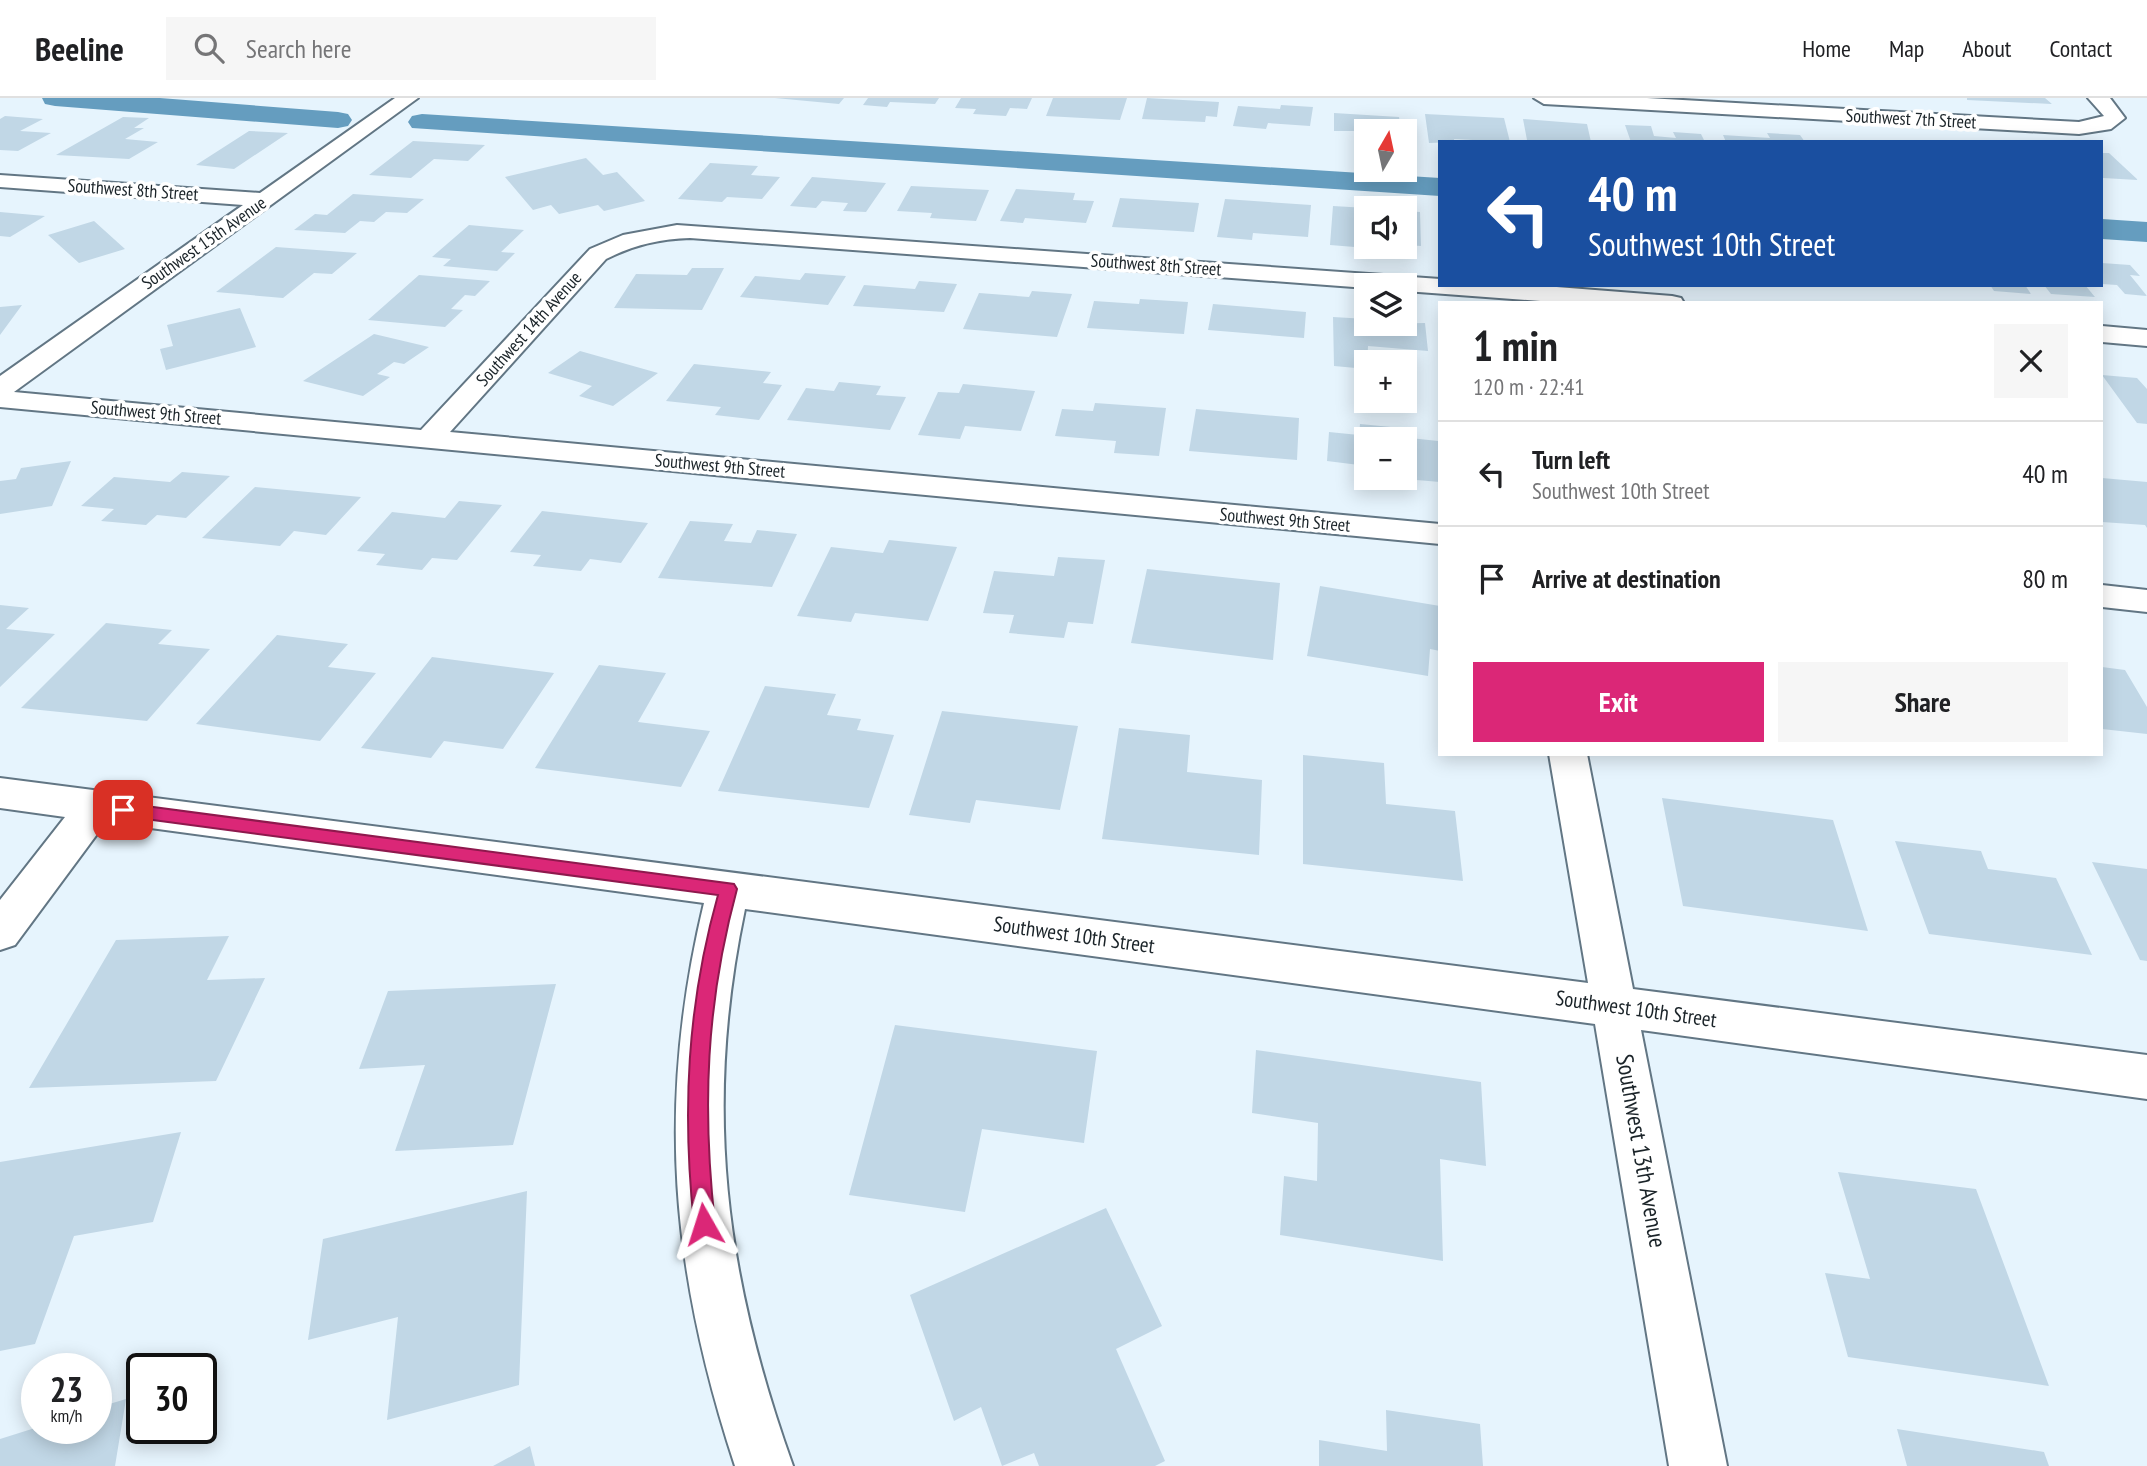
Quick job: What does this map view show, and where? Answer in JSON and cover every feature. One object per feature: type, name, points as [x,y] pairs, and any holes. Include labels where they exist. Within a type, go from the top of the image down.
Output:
[{"type":"street","name":"Southwest 15th Avenue","points":[[0,389],[408,98]]},
{"type":"street","name":"Southwest 7th Street","points":[[1544,98],[2079,128],[2109,122],[2115,118],[2110,108],[2098,98]]},
{"type":"street","name":"Southwest 8th Street","points":[[0,181],[265,200]]},
{"type":"street","name":"Southwest 8th Street","points":[[641,236],[690,231],[1438,286]]},
{"type":"street","name":"Southwest 14th Avenue","points":[[428,439],[598,254],[623,240],[641,236]]},
{"type":"street","name":"Southwest 8th Street","points":[[1454,287],[1645,301]]},
{"type":"street","points":[[2103,334],[2147,338]]},
{"type":"street","name":"Southwest 9th Street","points":[[0,399],[1438,534]]},
{"type":"street","points":[[2103,596],[2147,601]]},
{"type":"street","name":"Southwest 13th Avenue","points":[[1568,756],[1698,1466]]},
{"type":"street","name":"Southwest 10th Street","points":[[0,793],[2147,1077]]},
{"type":"street","points":[[0,932],[96,806]]},
{"type":"street","points":[[728,889],[716,934],[699,1036],[696,1148],[710,1274],[744,1412],[764,1466]]},
{"type":"building","points":[[775,98],[844,98],[839,104]]},
{"type":"building","points":[[868,98],[939,98],[935,104],[890,102],[887,107],[863,105]]},
{"type":"building","points":[[961,98],[1032,98],[1027,109],[1010,108],[1006,116],[973,114],[976,109],[955,108]]},
{"type":"building","points":[[1053,98],[1127,98],[1120,120],[1046,116]]},
{"type":"building","points":[[1147,98],[1219,102],[1217,117],[1206,116],[1205,122],[1142,119]]},
{"type":"building","points":[[2045,98],[2052,104],[1967,100]]},
{"type":"building","points":[[1281,105],[1313,107],[1310,126],[1268,123],[1266,129],[1233,126],[1238,106],[1280,109]]},
{"type":"building","points":[[1334,113],[1399,117],[1354,119],[1354,131],[1334,131]]},
{"type":"building","points":[[1425,114],[1504,118],[1510,140],[1454,139],[1429,143]]},
{"type":"building","points":[[5,116],[43,119],[20,131],[51,133],[18,151],[0,150],[0,119]]},
{"type":"building","points":[[123,117],[149,118],[134,128],[144,128],[125,139],[158,142],[129,159],[56,155]]},
{"type":"building","points":[[1523,119],[1587,124],[1591,140],[1527,140]]},
{"type":"building","points":[[1625,125],[1651,126],[1654,136],[1676,138],[1673,132],[1701,134],[1704,140],[1630,140]]},
{"type":"building","points":[[249,131],[288,133],[234,169],[196,165]]},
{"type":"building","points":[[1767,133],[1800,135],[1804,140],[1725,140],[1723,135],[1770,138]]},
{"type":"building","points":[[413,141],[485,145],[468,161],[434,159],[411,178],[369,175]]},
{"type":"building","points":[[2103,153],[2109,153],[2138,180],[2103,178]]},
{"type":"building","points":[[586,158],[603,175],[617,172],[645,201],[604,211],[598,205],[559,214],[551,205],[533,210],[505,177]]},
{"type":"building","points":[[710,163],[758,166],[751,175],[780,177],[762,199],[727,197],[722,202],[678,199]]},
{"type":"building","points":[[812,177],[886,183],[866,212],[843,211],[848,203],[822,201],[816,208],[790,206]]},
{"type":"building","points":[[911,186],[989,190],[976,221],[930,218],[932,213],[897,211]]},
{"type":"building","points":[[1016,189],[1075,193],[1073,200],[1094,201],[1086,223],[1025,218],[1023,223],[1000,221]]},
{"type":"building","points":[[353,194],[424,199],[407,213],[386,212],[374,222],[360,221],[345,233],[294,230],[315,214],[327,215]]},
{"type":"building","points":[[1120,198],[1199,203],[1194,232],[1112,227]]},
{"type":"building","points":[[1225,199],[1311,205],[1308,237],[1253,233],[1252,240],[1217,237]]},
{"type":"building","points":[[1333,206],[1354,207],[1354,247],[1330,245]]},
{"type":"building","points":[[0,212],[45,216],[10,237],[0,236]]},
{"type":"building","points":[[1417,212],[1420,212],[1421,246],[1417,246]]},
{"type":"building","points":[[94,221],[125,249],[79,263],[48,235]]},
{"type":"building","points":[[469,225],[524,230],[501,252],[515,253],[497,271],[443,266],[451,259],[432,257]]},
{"type":"building","points":[[276,247],[357,253],[332,274],[314,273],[283,298],[216,292]]},
{"type":"building","points":[[2103,263],[2130,265],[2140,276],[2130,275],[2147,296],[2125,294],[2117,285],[2103,284]]},
{"type":"building","points":[[692,268],[724,268],[702,310],[614,308],[636,274],[687,275]]},
{"type":"building","points":[[805,273],[846,276],[828,305],[740,297],[755,276],[800,280]]},
{"type":"building","points":[[419,275],[490,281],[475,296],[465,295],[451,309],[463,310],[445,327],[368,320]]},
{"type":"building","points":[[919,281],[957,284],[944,312],[853,306],[864,285],[915,289]]},
{"type":"building","points":[[1991,287],[2026,287],[2031,294],[1994,291]]},
{"type":"building","points":[[2046,287],[2087,287],[2095,297],[2051,294]]},
{"type":"building","points":[[1032,291],[1072,294],[1057,337],[963,329],[979,293],[1029,297]]},
{"type":"building","points":[[1140,299],[1188,302],[1184,334],[1087,328],[1094,301],[1139,304]]},
{"type":"building","points":[[1213,304],[1306,312],[1304,338],[1208,330]]},
{"type":"building","points":[[22,305],[0,335],[0,307]]},
{"type":"building","points":[[240,308],[256,347],[166,370],[160,349],[173,346],[167,325]]},
{"type":"building","points":[[1333,317],[1354,318],[1354,336],[1417,336],[1417,323],[1425,323],[1428,351],[1368,346],[1368,350],[1354,350],[1354,368],[1334,366]]},
{"type":"building","points":[[374,334],[429,347],[404,364],[394,362],[377,374],[390,377],[363,396],[303,381]]},
{"type":"building","points":[[580,351],[658,373],[613,406],[579,396],[592,386],[548,373]]},
{"type":"building","points":[[694,364],[771,372],[763,383],[782,385],[759,420],[715,415],[721,407],[666,401]]},
{"type":"building","points":[[2103,375],[2137,378],[2147,389],[2147,424],[2137,423]]},
{"type":"building","points":[[839,382],[881,386],[876,395],[906,397],[890,430],[787,420],[806,388],[834,391]]},
{"type":"building","points":[[963,384],[1035,391],[1021,431],[965,426],[960,439],[918,435],[938,392],[959,393]]},
{"type":"building","points":[[1095,403],[1166,408],[1159,456],[1114,453],[1116,441],[1055,436],[1062,409],[1093,411]]},
{"type":"building","points":[[1196,409],[1299,418],[1297,460],[1189,451]]},
{"type":"building","points":[[1360,424],[1391,427],[1360,427]]},
{"type":"building","points":[[1329,432],[1354,434],[1354,464],[1327,461]]},
{"type":"building","points":[[1417,439],[1438,441],[1438,482],[1417,480]]},
{"type":"building","points":[[71,461],[52,506],[0,514],[0,481],[16,479],[21,468]]},
{"type":"building","points":[[182,472],[230,476],[186,518],[157,515],[146,525],[101,521],[114,509],[81,506],[114,477],[170,482]]},
{"type":"building","points":[[2103,478],[2147,482],[2147,528],[2145,525],[2103,522]]},
{"type":"building","points":[[255,487],[361,497],[326,535],[294,531],[280,546],[202,538]]},
{"type":"building","points":[[459,501],[502,505],[457,560],[432,558],[422,570],[376,565],[385,554],[357,551],[392,512],[445,518]]},
{"type":"building","points":[[542,511],[648,523],[621,563],[590,559],[581,571],[533,566],[541,555],[510,552]]},
{"type":"building","points":[[690,521],[733,524],[724,541],[751,543],[757,530],[797,534],[772,587],[658,578]]},
{"type":"building","points":[[889,540],[957,547],[928,621],[855,613],[851,622],[797,616],[831,547],[883,553]]},
{"type":"building","points":[[1058,557],[1105,560],[1093,624],[1068,622],[1064,638],[1009,633],[1014,615],[983,613],[994,571],[1054,576]]},
{"type":"building","points":[[1147,569],[1280,583],[1273,660],[1131,643]]},
{"type":"building","points":[[1320,586],[1438,606],[1438,651],[1430,649],[1428,676],[1307,656]]},
{"type":"building","points":[[0,605],[29,608],[6,629],[55,634],[0,687]]},
{"type":"building","points":[[106,623],[172,630],[158,644],[210,649],[147,721],[21,708]]},
{"type":"building","points":[[277,635],[348,644],[328,667],[376,673],[320,741],[196,724]]},
{"type":"building","points":[[432,657],[554,673],[503,749],[444,741],[431,758],[361,748]]},
{"type":"building","points":[[599,665],[666,673],[638,722],[710,731],[681,787],[535,768]]},
{"type":"building","points":[[2103,667],[2125,670],[2147,707],[2147,734],[2103,729]]},
{"type":"building","points":[[765,686],[836,694],[827,715],[861,719],[857,730],[894,735],[869,808],[718,791]]},
{"type":"building","points":[[942,711],[1078,726],[1060,810],[976,800],[970,823],[909,815]]},
{"type":"building","points":[[1119,728],[1190,735],[1187,772],[1262,780],[1259,855],[1102,839]]},
{"type":"building","points":[[1303,755],[1384,763],[1386,804],[1455,811],[1463,881],[1303,864]]},
{"type":"building","points":[[1662,798],[1833,820],[1868,931],[1683,906]]},
{"type":"building","points":[[1895,841],[1981,851],[1988,869],[2056,878],[2092,955],[1929,934]]},
{"type":"building","points":[[2092,862],[2147,869],[2147,961],[2140,960]]},
{"type":"building","points":[[229,936],[207,980],[265,978],[216,1081],[29,1088],[116,940]]},
{"type":"building","points":[[556,984],[513,1145],[395,1151],[425,1065],[359,1069],[388,991]]},
{"type":"building","points":[[895,1025],[1097,1051],[1084,1143],[982,1129],[965,1212],[849,1195]]},
{"type":"building","points":[[1256,1050],[1481,1082],[1486,1166],[1440,1159],[1443,1261],[1280,1235],[1284,1176],[1317,1181],[1318,1123],[1252,1113]]},
{"type":"building","points":[[181,1132],[153,1222],[74,1236],[35,1344],[0,1351],[0,1162]]},
{"type":"building","points":[[1838,1172],[1976,1189],[2049,1386],[1848,1357],[1825,1273],[1870,1279]]},
{"type":"building","points":[[527,1191],[519,1385],[387,1420],[398,1317],[308,1340],[323,1239]]},
{"type":"building","points":[[1106,1208],[1162,1326],[1116,1349],[1165,1461],[1155,1466],[1039,1466],[1034,1453],[1002,1466],[981,1407],[954,1421],[910,1295]]},
{"type":"building","points":[[126,1399],[115,1466],[0,1466],[0,1439],[21,1432],[21,1444],[112,1444],[112,1403]]},
{"type":"building","points":[[1386,1410],[1480,1424],[1483,1466],[1319,1466],[1319,1440],[1387,1451]]},
{"type":"building","points":[[1897,1429],[2044,1452],[2049,1466],[1907,1466]]},
{"type":"building","points":[[530,1446],[535,1466],[493,1466]]},
{"type":"waterway","points":[[55,98],[338,120]]},
{"type":"waterway","points":[[422,122],[1438,187]]},
{"type":"waterway","points":[[2103,229],[2147,232]]},
{"type":"route","points":[[123,810],[728,889],[716,934],[699,1036],[696,1148],[704,1224]]}]
